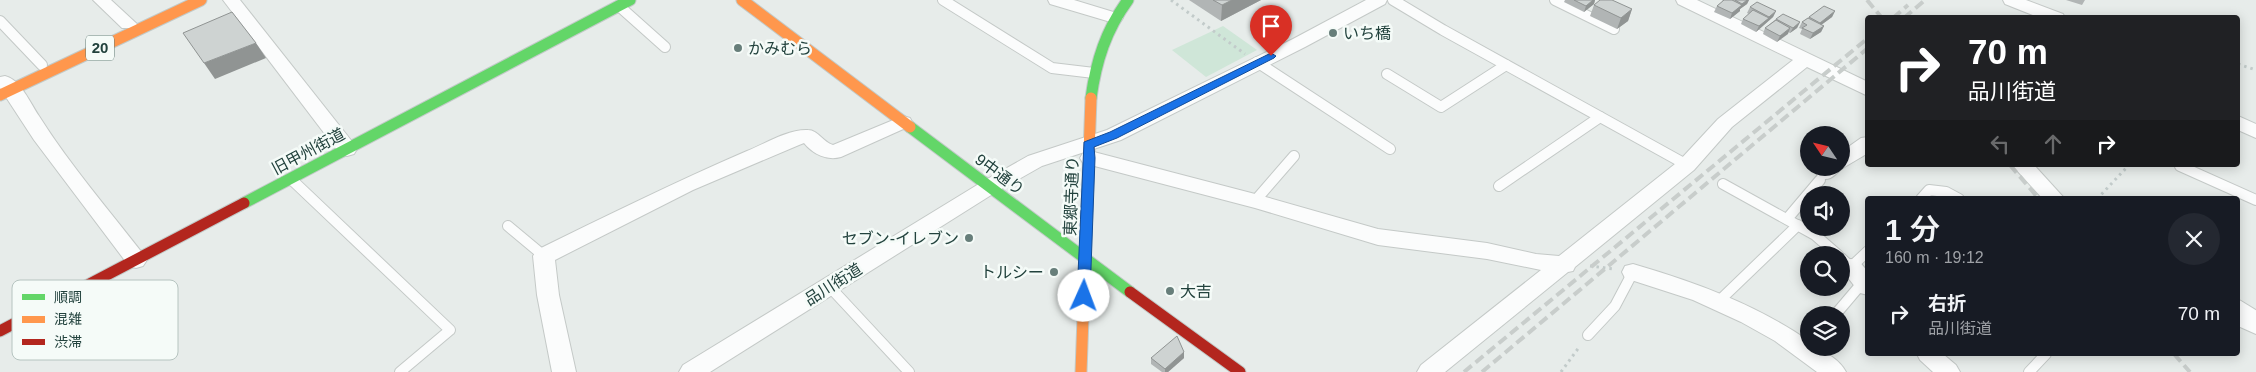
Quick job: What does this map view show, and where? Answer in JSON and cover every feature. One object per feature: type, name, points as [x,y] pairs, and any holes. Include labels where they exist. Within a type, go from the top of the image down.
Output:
[{"type":"main road","name":"20","points":[[4,88],[42,65],[181,0]]},
{"type":"main road","name":"20","points":[[4,88],[201,0]]},
{"type":"main road","name":"旧甲州街道","points":[[98,280],[630,0]]},
{"type":"main road","name":"9中通り","points":[[742,0],[1085,259],[1240,372]]},
{"type":"main road","name":"東郷寺通り","points":[[1081,372],[1089,151],[1094,73],[1102,44],[1114,18],[1128,0]]},
{"type":"main road","name":"旧甲州街道","points":[[0,331],[12,325]]},
{"type":"street","points":[[101,0],[128,24]]},
{"type":"street","points":[[231,0],[347,149]]},
{"type":"street","points":[[1056,0],[1114,18]]},
{"type":"street","name":"品川街道","points":[[691,372],[989,187],[1035,161],[1065,149],[1089,151],[1114,135],[1257,62],[1299,43],[1379,0]]},
{"type":"street","points":[[1684,0],[1865,88]]},
{"type":"street","points":[[2012,0],[2050,15]]},
{"type":"street","points":[[1429,372],[1565,265],[1687,165],[1725,123],[1806,59]]},
{"type":"street","points":[[4,88],[136,260]]},
{"type":"street","points":[[564,372],[548,295],[544,256],[686,185],[794,139],[808,136],[820,148],[834,152],[903,122]]},
{"type":"street","points":[[2240,123],[2256,132]]},
{"type":"street","points":[[1850,156],[1865,145]]},
{"type":"street","points":[[1089,151],[1378,237],[1487,251],[1536,262],[1565,265]]},
{"type":"street","points":[[2025,167],[2051,196]]},
{"type":"street","points":[[1633,272],[1674,283],[1719,301],[1800,345]]},
{"type":"street","points":[[2240,317],[2256,325]]},
{"type":"street","points":[[1815,356],[1834,372]]},
{"type":"street","points":[[1930,356],[1948,372]]},
{"type":"lane","points":[[943,0],[1052,68],[1094,73]]},
{"type":"lane","points":[[1393,0],[1687,165]]},
{"type":"lane","points":[[1555,0],[1614,29]]},
{"type":"lane","points":[[619,6],[664,47]]},
{"type":"lane","points":[[0,21],[42,65]]},
{"type":"lane","points":[[1257,62],[1390,149]]},
{"type":"lane","points":[[1387,74],[1441,107],[1506,65]]},
{"type":"lane","points":[[1499,186],[1600,117]]},
{"type":"lane","points":[[1255,201],[1294,156]]},
{"type":"lane","points":[[2182,167],[2256,200]]},
{"type":"lane","points":[[1787,219],[1826,176]]},
{"type":"lane","points":[[291,179],[450,330],[400,372]]},
{"type":"lane","points":[[1723,184],[1815,235],[1852,270]]},
{"type":"lane","points":[[1923,196],[1929,190],[1946,192],[1953,196]]},
{"type":"lane","points":[[1719,301],[1798,225]]},
{"type":"lane","points":[[508,226],[544,256]]},
{"type":"lane","points":[[1838,306],[1852,270],[1865,255]]},
{"type":"lane","points":[[1588,335],[1615,306],[1633,272]]},
{"type":"lane","points":[[829,286],[909,372]]},
{"type":"lane","points":[[2240,306],[2256,316]]},
{"type":"lane","points":[[2029,372],[2042,356]]},
{"type":"path","points":[[1171,0],[1257,62]]},
{"type":"path","points":[[2240,65],[2256,70]]},
{"type":"path","points":[[2100,196],[2126,167]]},
{"type":"path","points":[[1565,265],[1593,266],[1633,272]]},
{"type":"path","points":[[1561,372],[1588,335]]},
{"type":"green space","points":[[1223,26],[1257,50],[1206,77],[1172,50]]},
{"type":"building","points":[[1213,0],[1232,0],[1222,5]]},
{"type":"building","points":[[1574,0],[1593,0],[1586,6]]},
{"type":"building","points":[[1600,0],[1612,0],[1632,9],[1621,18],[1594,5]]},
{"type":"building","points":[[1724,0],[1732,0],[1742,5],[1732,13],[1717,6]]},
{"type":"building","points":[[1735,0],[1747,0],[1742,4]]},
{"type":"building","points":[[1757,2],[1776,11],[1769,17],[1750,7]]},
{"type":"building","points":[[1824,6],[1835,11],[1820,23],[1809,17]]},
{"type":"building","points":[[1753,10],[1769,18],[1759,26],[1743,19]]},
{"type":"building","points":[[232,12],[256,43],[204,63],[183,33]]},
{"type":"building","points":[[1783,14],[1800,22],[1793,28],[1776,19]]},
{"type":"building","points":[[1808,18],[1824,26],[1813,33],[1802,28],[1807,25],[1802,22]]},
{"type":"building","points":[[1776,20],[1790,28],[1780,36],[1765,28]]},
{"type":"building","points":[[1177,336],[1184,352],[1165,369],[1151,358]]},
{"type":"railway","points":[[1867,0],[1880,15]]},
{"type":"railway","points":[[1908,15],[1925,0]]},
{"type":"railway","points":[[1896,15],[1908,5]]},
{"type":"railway","points":[[1464,372],[1865,40]]},
{"type":"railway","points":[[1482,372],[1865,51]]},
{"type":"railway","points":[[2012,167],[2036,196]]},
{"type":"railway","points":[[2176,356],[2190,372]]},
{"type":"traffic: fast","points":[[244,203],[630,0]]},
{"type":"traffic: fast","points":[[1091,98],[1095,71],[1102,46],[1113,23],[1128,0]]},
{"type":"traffic: fast","points":[[910,127],[1130,292]]},
{"type":"traffic: slow","points":[[0,95],[201,0]]},
{"type":"traffic: slow","points":[[742,0],[910,127]]},
{"type":"traffic: slow","points":[[1081,372],[1091,98]]},
{"type":"traffic: jam","points":[[97,280],[244,203]]},
{"type":"traffic: jam","points":[[1130,292],[1240,372]]},
{"type":"traffic: jam","points":[[0,331],[12,325]]},
{"type":"place","name":"いち橋","points":[[1333,33]]},
{"type":"place","name":"かみむら","points":[[738,48]]},
{"type":"place","name":"セブン-イレブン","points":[[969,238]]},
{"type":"place","name":"トルシー","points":[[1054,272]]},
{"type":"place","name":"大吉","points":[[1170,291]]},
{"type":"route","points":[[1084,296],[1090,158],[1088,145],[1114,135],[1271,56]]}]
